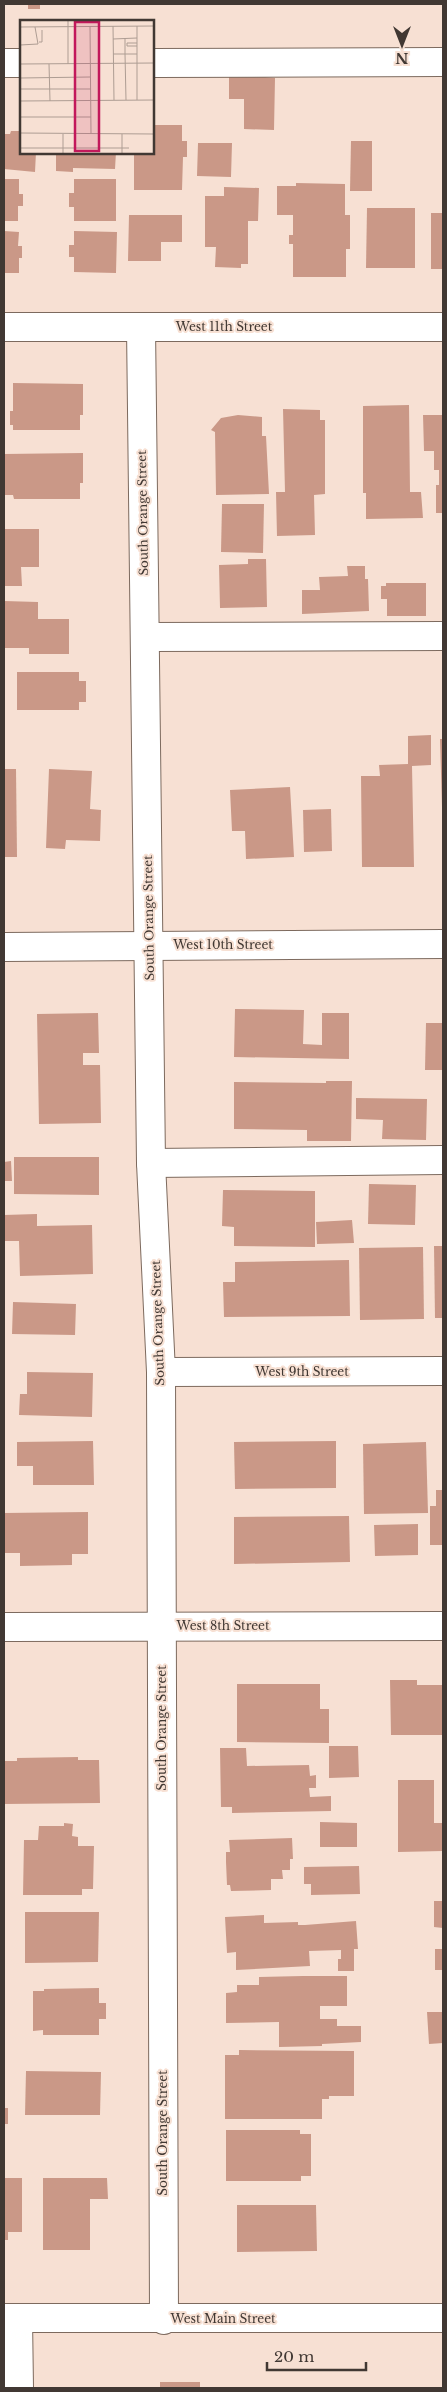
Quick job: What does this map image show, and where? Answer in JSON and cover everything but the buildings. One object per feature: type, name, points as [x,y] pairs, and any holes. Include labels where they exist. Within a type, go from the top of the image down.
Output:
[{"type":"street","points":[[154,63],[443,62]]},
{"type":"street","points":[[4,63],[20,63]]},
{"type":"street","name":"West 11th Street","points":[[4,327],[443,327]]},
{"type":"street","name":"South Orange Street","points":[[141,327],[150,945],[151,1163],[161,1372],[164,2320]]},
{"type":"street","points":[[145,637],[443,636]]},
{"type":"street","name":"West 10th Street","points":[[4,947],[443,944]]},
{"type":"street","points":[[151,1163],[443,1160]]},
{"type":"street","name":"West 9th Street","points":[[161,1372],[443,1371]]},
{"type":"street","name":"West 8th Street","points":[[4,1627],[443,1626]]},
{"type":"street","points":[[11,2318],[19,2388]]},
{"type":"street","name":"West Main Street","points":[[11,2318],[164,2320],[443,2318]]}]
